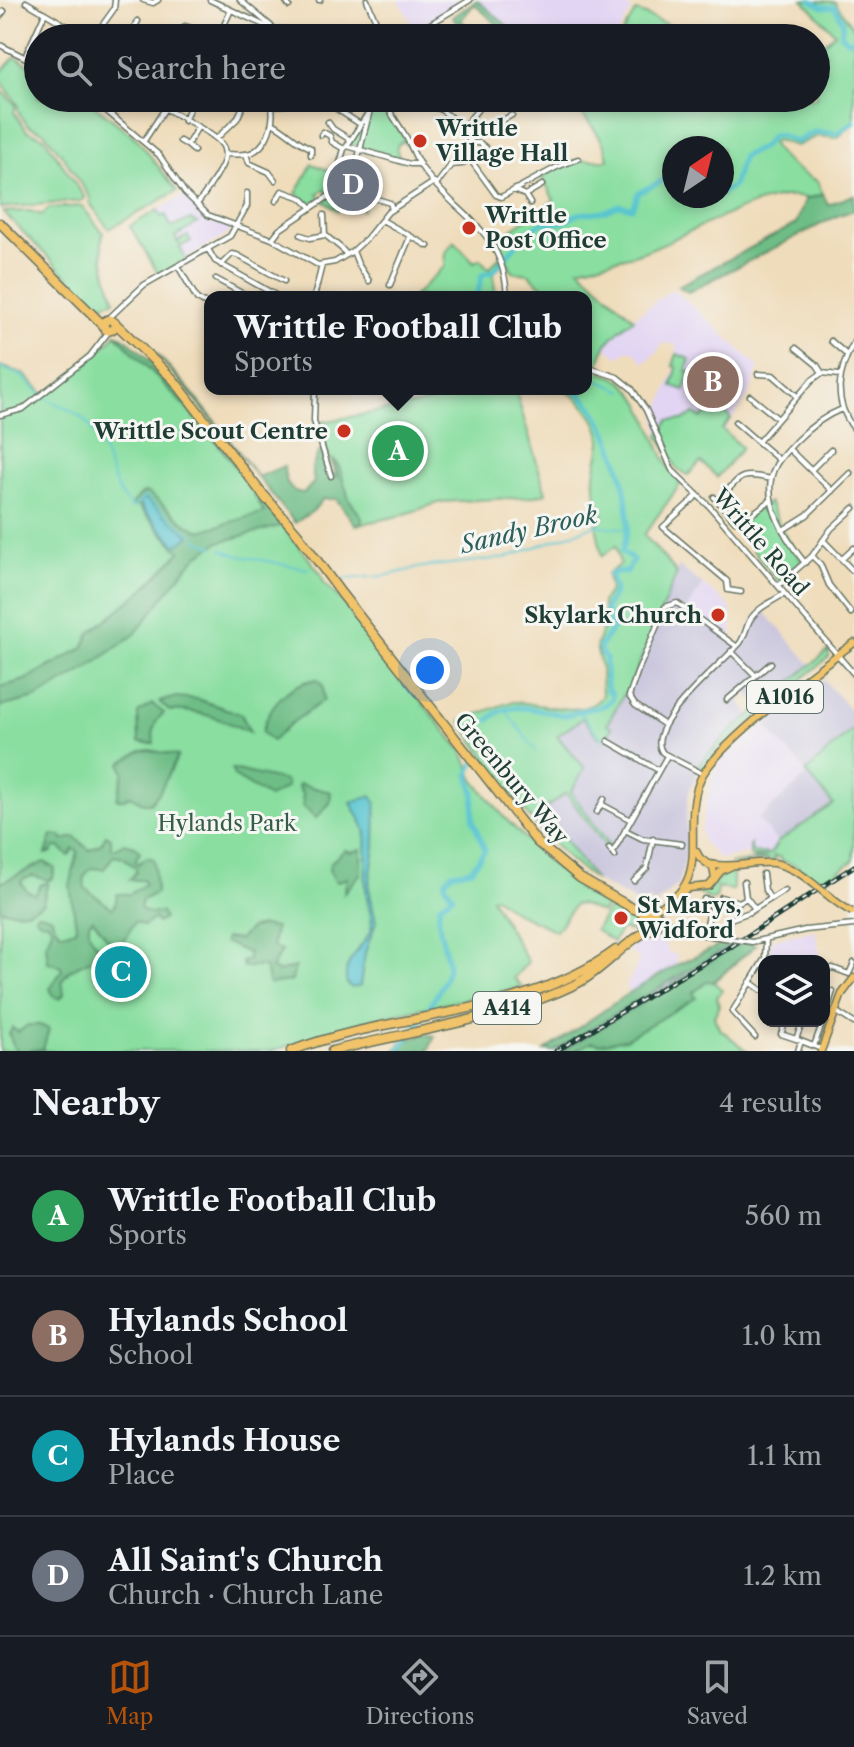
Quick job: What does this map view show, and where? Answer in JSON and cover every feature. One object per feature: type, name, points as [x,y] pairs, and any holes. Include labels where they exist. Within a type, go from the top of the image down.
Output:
[{"type":"highway","points":[[0,223],[67,292],[109,325]]},
{"type":"highway","name":"Greenbury Way","points":[[109,325],[126,334],[167,372],[264,495],[288,531],[324,571],[527,831],[551,856],[580,878],[634,909],[647,921],[656,913],[661,922]]},
{"type":"highway","name":"A414","points":[[291,1051],[336,1036],[526,993],[571,978],[616,950],[647,921]]},
{"type":"highway","name":"A414","points":[[332,1051],[496,1011],[575,984],[597,971],[636,938],[647,921]]},
{"type":"main road","name":"A1016","points":[[690,872],[692,814],[703,774],[723,749],[854,643]]},
{"type":"main road","points":[[693,843],[698,856],[714,869],[715,879]]},
{"type":"main road","points":[[647,921],[688,882],[690,872],[698,863],[732,866],[750,862],[774,863],[803,875],[833,902],[853,913]]},
{"type":"main road","points":[[661,922],[663,911],[685,891],[708,886],[732,866]]},
{"type":"main road","points":[[690,872],[693,883],[699,887]]},
{"type":"main road","points":[[819,1049],[844,990],[854,978]]},
{"type":"street","points":[[103,24],[114,9],[115,0]]},
{"type":"street","points":[[143,0],[153,3],[158,0]]},
{"type":"street","points":[[210,0],[261,24]]},
{"type":"street","points":[[240,0],[267,24]]},
{"type":"street","points":[[285,0],[289,6]]},
{"type":"street","points":[[367,0],[377,24]]},
{"type":"street","points":[[430,24],[470,0]]},
{"type":"street","points":[[26,2],[64,24]]},
{"type":"street","points":[[226,24],[231,10]]},
{"type":"street","points":[[0,16],[4,11]]},
{"type":"street","points":[[40,24],[45,13]]},
{"type":"street","points":[[0,45],[24,57]]},
{"type":"street","points":[[108,112],[159,155],[208,215],[272,239],[305,260],[322,265],[331,264],[353,251],[393,206],[435,183],[471,140],[512,115]]},
{"type":"street","points":[[144,141],[163,112]]},
{"type":"street","points":[[168,112],[217,137],[225,154],[222,165],[197,205]]},
{"type":"street","points":[[184,121],[188,112]]},
{"type":"street","points":[[217,137],[241,112]]},
{"type":"street","points":[[225,154],[246,154],[257,149],[272,123],[272,112]]},
{"type":"street","points":[[341,112],[360,124]]},
{"type":"street","points":[[338,170],[349,139],[368,112]]},
{"type":"street","points":[[354,174],[369,112]]},
{"type":"street","points":[[390,112],[420,164],[479,226],[502,262],[506,291]]},
{"type":"street","points":[[443,112],[464,127],[471,140],[486,148]]},
{"type":"street","points":[[464,127],[476,112]]},
{"type":"street","points":[[328,122],[349,139]]},
{"type":"street","points":[[272,123],[297,141],[312,146],[311,155]]},
{"type":"street","points":[[187,145],[198,127]]},
{"type":"street","points":[[321,135],[323,132],[330,136],[332,142],[345,147],[420,164]]},
{"type":"street","points":[[180,141],[194,151]]},
{"type":"street","points":[[464,151],[498,197],[578,159]]},
{"type":"street","points":[[246,154],[249,163],[272,174],[275,180]]},
{"type":"street","points":[[450,165],[462,164],[469,159]]},
{"type":"street","points":[[525,195],[542,185]]},
{"type":"street","points":[[514,190],[525,195],[530,203]]},
{"type":"street","points":[[276,201],[282,191],[302,198],[311,207]]},
{"type":"street","points":[[0,415],[23,409],[85,361],[131,294],[230,236],[247,206],[247,193]]},
{"type":"street","points":[[272,239],[279,230],[329,196]]},
{"type":"street","points":[[374,198],[393,206]]},
{"type":"street","points":[[324,215],[325,235],[347,255]]},
{"type":"street","points":[[382,220],[428,246]]},
{"type":"street","points":[[301,235],[312,238],[325,235]]},
{"type":"street","points":[[390,285],[410,237]]},
{"type":"street","points":[[208,249],[221,265],[268,291]]},
{"type":"street","points":[[353,251],[369,281]]},
{"type":"street","points":[[221,265],[232,254],[237,255],[284,281]]},
{"type":"street","points":[[316,291],[322,265]]},
{"type":"street","points":[[178,266],[197,299],[204,303]]},
{"type":"street","points":[[216,279],[238,291]]},
{"type":"street","points":[[831,341],[847,355]]},
{"type":"street","points":[[854,342],[840,376],[839,395],[842,409],[854,429]]},
{"type":"street","points":[[796,348],[822,373]]},
{"type":"street","name":"Writtle Road","points":[[592,369],[617,377],[636,395],[649,416],[661,451],[672,470],[698,495],[854,674]]},
{"type":"street","points":[[758,442],[812,380],[822,373],[840,376]]},
{"type":"street","points":[[758,374],[773,375],[797,396]]},
{"type":"street","points":[[315,395],[314,421],[331,476]]},
{"type":"street","points":[[750,396],[777,418]]},
{"type":"street","points":[[805,563],[783,530],[771,500],[771,479],[779,460],[789,449],[827,415],[842,409]]},
{"type":"street","points":[[735,422],[779,460]]},
{"type":"street","points":[[789,449],[832,491]]},
{"type":"street","points":[[811,470],[831,450]]},
{"type":"street","points":[[783,530],[807,515],[850,473]]},
{"type":"street","points":[[771,479],[750,474],[739,478],[716,499],[735,521],[748,517],[771,500]]},
{"type":"street","points":[[698,495],[663,527],[727,581],[728,590],[741,592]]},
{"type":"street","points":[[778,586],[813,555],[831,529],[854,508]]},
{"type":"street","points":[[823,540],[854,572]]},
{"type":"street","points":[[842,559],[854,548]]},
{"type":"street","points":[[813,555],[829,585],[851,613]]},
{"type":"street","points":[[703,774],[660,751],[657,744],[665,725],[683,700],[736,646],[756,613],[784,594]]},
{"type":"street","points":[[665,725],[635,705],[629,693],[665,607],[677,603],[736,646]]},
{"type":"street","points":[[731,651],[756,676]]},
{"type":"street","points":[[732,699],[771,663]]},
{"type":"street","points":[[608,741],[659,770]]},
{"type":"street","points":[[612,852],[667,756]]},
{"type":"street","points":[[597,812],[603,802],[631,820]]},
{"type":"street","points":[[625,830],[643,839],[682,844]]},
{"type":"street","points":[[634,881],[647,868],[653,839]]},
{"type":"street","points":[[763,874],[764,888],[770,899]]},
{"type":"street","points":[[744,882],[746,898],[755,909]]},
{"type":"street","points":[[724,938],[730,919],[755,909],[785,890]]},
{"type":"street","points":[[721,897],[739,902],[746,898]]},
{"type":"street","points":[[704,899],[712,904],[704,935]]},
{"type":"street","points":[[647,921],[657,931],[661,922],[704,935],[752,942],[805,930],[854,925]]},
{"type":"street","points":[[755,1037],[732,1012],[767,955],[766,940]]},
{"type":"street","points":[[830,969],[849,974],[854,963]]},
{"type":"street","points":[[750,982],[758,988]]},
{"type":"street","points":[[831,1001],[833,991]]},
{"type":"street","points":[[835,1011],[854,1023]]},
{"type":"street","points":[[784,1027],[781,1034],[819,1049],[823,1027]]},
{"type":"street","points":[[798,1051],[801,1027]]},
{"type":"shaded area","points":[[399,0],[466,0],[425,24],[412,24]]},
{"type":"shaded area","points":[[478,0],[615,0],[632,10],[624,24],[506,24]]},
{"type":"shaded area","points":[[185,195],[209,218],[229,226],[231,232],[159,275],[130,226]]},
{"type":"shaded area","points":[[675,290],[759,367],[749,395],[724,430],[742,448],[717,477],[701,462],[688,475],[677,469],[659,435],[656,418],[675,369],[672,367],[676,345],[662,344],[644,363],[633,350],[619,357],[604,346],[613,333]]},
{"type":"shaded area","points":[[679,566],[703,585],[687,608],[740,646],[746,640],[754,618],[763,610],[812,666],[761,708],[748,693],[739,700],[751,716],[709,752],[699,766],[689,792],[686,816],[688,847],[678,885],[654,905],[649,899],[642,905],[595,880],[543,810],[566,793],[607,849],[571,792],[585,768],[556,736],[584,718],[597,736],[605,739],[612,728],[607,724],[627,692]]},
{"type":"shaded area","points":[[703,585],[730,606],[733,641],[687,608]]},
{"type":"shaded area","points":[[823,679],[854,714],[854,728],[806,772],[765,725],[795,701],[800,705]]},
{"type":"shaded area","points":[[765,725],[808,775],[758,819],[778,842],[770,854],[752,852],[750,845],[750,853],[720,859],[703,842],[701,830],[713,776],[720,762]]},
{"type":"shaded area","points":[[808,775],[833,804],[778,843],[758,819]]},
{"type":"shaded area","points":[[815,930],[820,955],[769,955],[771,940]]},
{"type":"shaded area","points":[[664,932],[665,946],[669,953],[676,954],[677,965],[629,993],[626,987],[640,959],[628,951],[643,937],[658,937]]},
{"type":"shaded area","points":[[736,942],[742,942],[614,1021],[562,1051],[554,1051]]},
{"type":"green space","points":[[477,0],[505,24],[497,24],[474,4],[461,20],[464,24],[457,24],[453,17]]},
{"type":"green space","points":[[803,0],[835,2],[854,29],[854,123],[837,138],[817,136],[796,146],[776,140],[771,143],[791,165],[817,181],[823,194],[808,199],[792,196],[771,199],[640,253],[579,268],[634,319],[610,339],[598,368],[592,366],[592,291],[546,291],[529,274],[513,272],[496,240],[554,200],[541,175],[578,160],[608,160],[603,143],[580,112],[830,112],[830,38],[835,33],[830,24],[826,24]]},
{"type":"green space","points":[[636,11],[666,24],[628,24]]},
{"type":"green space","points":[[15,57],[24,62],[24,112],[103,112],[138,140],[177,191],[109,229],[89,202],[91,199],[65,159],[44,132],[28,126],[0,79],[0,73]]},
{"type":"green space","points":[[0,89],[16,105],[14,112],[27,131],[44,137],[85,198],[81,201],[0,208]]},
{"type":"green space","points":[[369,112],[388,112],[407,146],[403,141],[397,146],[400,160],[351,144]]},
{"type":"green space","points":[[312,164],[331,171],[330,174],[340,180],[346,172],[374,180],[376,183],[362,210],[346,200],[338,211],[324,201],[330,197],[325,189],[318,194],[321,198],[311,204],[296,194]]},
{"type":"green space","points":[[823,194],[828,205],[854,195],[854,210],[688,292],[678,286],[796,224],[805,200]]},
{"type":"green space","points":[[82,206],[103,233],[103,257],[115,300],[101,305],[71,280],[3,212],[30,211],[42,215],[49,208]]},
{"type":"green space","points":[[158,210],[162,217],[166,215],[171,227],[190,220],[198,223],[175,237],[179,245],[178,241],[188,236],[191,241],[180,247],[186,260],[159,275],[130,226]]},
{"type":"green space","points":[[454,241],[474,262],[480,259],[490,268],[499,257],[500,262],[493,271],[495,291],[419,291],[445,266],[446,252]]},
{"type":"green space","points":[[121,321],[177,375],[258,477],[284,466],[288,485],[294,491],[304,493],[314,482],[312,468],[318,453],[322,451],[329,472],[338,477],[333,459],[339,466],[349,499],[362,518],[361,523],[356,525],[336,499],[323,499],[313,511],[295,523],[184,386]]},
{"type":"green space","name":"Hylands Park","points":[[116,334],[233,463],[264,512],[271,511],[321,574],[324,583],[344,603],[362,630],[463,752],[474,780],[503,816],[550,864],[576,883],[609,899],[602,913],[580,904],[574,905],[556,931],[515,912],[495,897],[491,898],[528,962],[514,978],[522,987],[375,1018],[272,1051],[0,1051],[0,366],[24,374],[45,395],[95,356]]},
{"type":"green space","points":[[116,334],[131,343],[175,389],[281,526],[219,542],[186,568],[135,634],[88,668],[36,698],[0,707],[0,687],[25,680],[83,648],[90,633],[144,589],[180,552],[138,506],[132,504],[143,493],[148,493],[201,531],[264,512],[215,441]]},
{"type":"green space","points":[[677,354],[690,359],[686,371],[691,372],[685,390],[672,386]]},
{"type":"green space","points":[[592,371],[616,378],[628,387],[645,412],[671,471],[681,483],[644,535],[677,573],[627,693],[607,724],[612,727],[605,740],[597,736],[583,718],[557,736],[585,768],[571,792],[611,847],[608,849],[566,793],[543,810],[595,880],[538,827],[505,786],[461,721],[513,702],[572,709],[594,703],[602,696],[601,666],[596,647],[605,621],[602,602],[610,590],[607,575],[620,564],[616,546],[602,556],[596,525],[603,516],[595,481],[600,434],[594,418],[572,395],[592,395]]},
{"type":"green space","points":[[456,395],[517,395],[546,493],[531,497],[441,502],[399,516],[356,525],[316,423]]},
{"type":"green space","points":[[719,405],[731,419],[722,429],[742,448],[717,477],[701,462],[688,475],[677,469],[659,435],[669,420],[683,420],[694,414],[701,418]]},
{"type":"green space","points":[[769,502],[780,527],[802,561],[779,582],[734,527],[739,529],[741,525],[736,523]]},
{"type":"green space","points":[[829,650],[829,657],[725,743],[703,768],[696,767],[726,736]]},
{"type":"green space","points":[[317,679],[323,686],[324,700],[272,741],[262,732],[275,704],[297,685]]},
{"type":"green space","points":[[176,697],[197,699],[241,714],[250,732],[201,714],[170,711],[159,702]]},
{"type":"green space","points":[[152,704],[164,713],[154,727],[154,744],[139,742],[138,713]]},
{"type":"green space","points":[[854,728],[854,860],[821,883],[796,866],[780,860],[780,857],[773,856],[776,860],[730,864],[769,860],[752,858],[768,856],[750,856],[750,843],[752,852],[770,854],[778,842],[833,804],[806,772]]},
{"type":"green space","points":[[141,751],[178,756],[159,793],[150,803],[130,796],[117,799],[124,772],[121,763]]},
{"type":"green space","points":[[232,769],[285,781],[287,787],[269,797],[234,776]]},
{"type":"green space","points":[[299,784],[331,792],[330,803],[316,818],[303,806]]},
{"type":"green space","points":[[52,835],[61,836],[63,840],[75,837],[89,850],[101,844],[106,835],[111,838],[114,849],[124,843],[135,846],[140,852],[135,861],[138,864],[147,857],[154,859],[156,893],[142,900],[140,909],[151,914],[161,912],[164,919],[157,923],[154,918],[144,926],[135,922],[119,948],[119,954],[93,919],[89,923],[89,933],[110,965],[106,967],[90,960],[70,970],[62,980],[64,994],[60,999],[50,989],[62,970],[60,966],[48,962],[46,945],[52,929],[48,922],[40,921],[35,916],[37,913],[51,916],[56,928],[63,933],[75,929],[70,886],[78,851],[73,849],[69,856],[59,847],[46,854]],"holes":[[[114,855],[123,857],[136,868],[129,880],[143,880],[145,884],[130,894],[117,894],[112,908],[85,888],[84,877],[91,868],[104,869]]]},
{"type":"green space","points":[[361,849],[361,873],[344,893],[347,878],[336,882],[329,870],[330,863],[345,850]]},
{"type":"green space","points":[[44,862],[55,868],[53,878],[33,876],[21,882],[27,891],[35,895],[40,885],[48,882],[43,903],[23,912],[0,909],[0,883]]},
{"type":"green space","points":[[748,865],[748,870],[733,872],[733,890],[717,888],[717,897],[712,900],[693,891],[709,890],[724,873]]},
{"type":"green space","points":[[612,904],[631,914],[635,920],[629,931],[621,929],[613,942],[595,930]]},
{"type":"green space","points":[[251,928],[275,928],[272,946],[281,951],[271,969],[278,972],[295,967],[292,981],[269,984],[265,967],[243,967],[242,962],[248,960],[248,953],[224,942],[225,938],[239,940]]},
{"type":"green space","points":[[730,941],[736,942],[554,1051],[545,1051],[629,993],[677,965]]},
{"type":"green space","points":[[742,942],[756,945],[713,982],[708,981],[693,993],[696,998],[625,1039],[600,1044],[591,1042],[574,1051],[562,1051]]},
{"type":"green space","points":[[756,945],[714,982],[722,990],[717,997],[719,1005],[714,1017],[719,1028],[747,1051],[569,1051]]},
{"type":"green space","points":[[28,1025],[49,1029],[43,1049],[19,1051],[14,1048],[9,1034],[13,1028],[18,1032]]},
{"type":"green space","points":[[424,1034],[435,1036],[428,1051],[395,1051],[401,1043]]},
{"type":"water","points":[[144,498],[189,537],[176,545],[144,511],[140,503]]},
{"type":"water","points":[[372,796],[376,803],[375,846],[369,888],[376,922],[365,953],[360,986],[352,988],[347,984],[347,969],[368,936],[372,921],[366,890],[365,830],[351,802]]},
{"type":"waterway","points":[[811,0],[823,7],[835,7],[843,22],[841,36],[849,41],[854,39]]},
{"type":"waterway","points":[[734,183],[743,156],[763,147],[772,135],[796,142],[814,132],[838,133],[854,122]]},
{"type":"waterway","points":[[478,291],[482,275],[494,271],[527,232],[542,223],[564,222],[578,214],[606,211],[620,205],[632,208],[638,193],[662,181]]},
{"type":"waterway","name":"Sandy Brook","points":[[0,367],[20,375],[41,394]]},
{"type":"waterway","points":[[592,378],[623,391]]},
{"type":"waterway","name":"Sandy Brook","points":[[42,395],[75,413],[92,429],[118,491],[132,508],[145,497],[193,536]]},
{"type":"waterway","points":[[489,720],[498,713],[516,708],[568,715],[600,707],[612,699],[612,694],[607,690],[606,659],[600,646],[613,628],[605,609],[615,591],[610,575],[627,572],[633,560],[622,552],[628,527],[628,510],[621,471],[606,432],[597,414],[580,395]]},
{"type":"waterway","name":"Sandy Brook","points":[[343,579],[505,558],[596,525],[628,529]]},
{"type":"waterway","name":"Sandy Brook","points":[[196,539],[214,547]]},
{"type":"waterway","name":"Sandy Brook","points":[[222,549],[235,555],[308,569]]},
{"type":"waterway","points":[[504,708],[536,751]]},
{"type":"waterway","points":[[579,711],[605,740]]},
{"type":"waterway","points":[[398,1051],[428,1009],[447,973],[439,912],[440,905],[453,896],[445,881],[452,873],[471,870],[485,850],[473,820],[474,793],[469,774],[473,764]]},
{"type":"railway","points":[[556,1051],[732,946],[854,866]]},
{"type":"place","name":"Writtle Village Hall","points":[[420,141]]},
{"type":"place","name":"All Saint's Church","points":[[353,185]]},
{"type":"place","name":"Writtle Post Office","points":[[469,228]]},
{"type":"place","name":"Hylands School","points":[[713,382]]},
{"type":"place","name":"Writtle Scout Centre","points":[[344,431]]},
{"type":"place","name":"Writtle Football Club","points":[[398,451]]},
{"type":"place","name":"Skylark Church","points":[[718,615]]},
{"type":"place","name":"St Marys, Widford","points":[[621,918]]},
{"type":"place","name":"Hylands House","points":[[121,972]]}]
